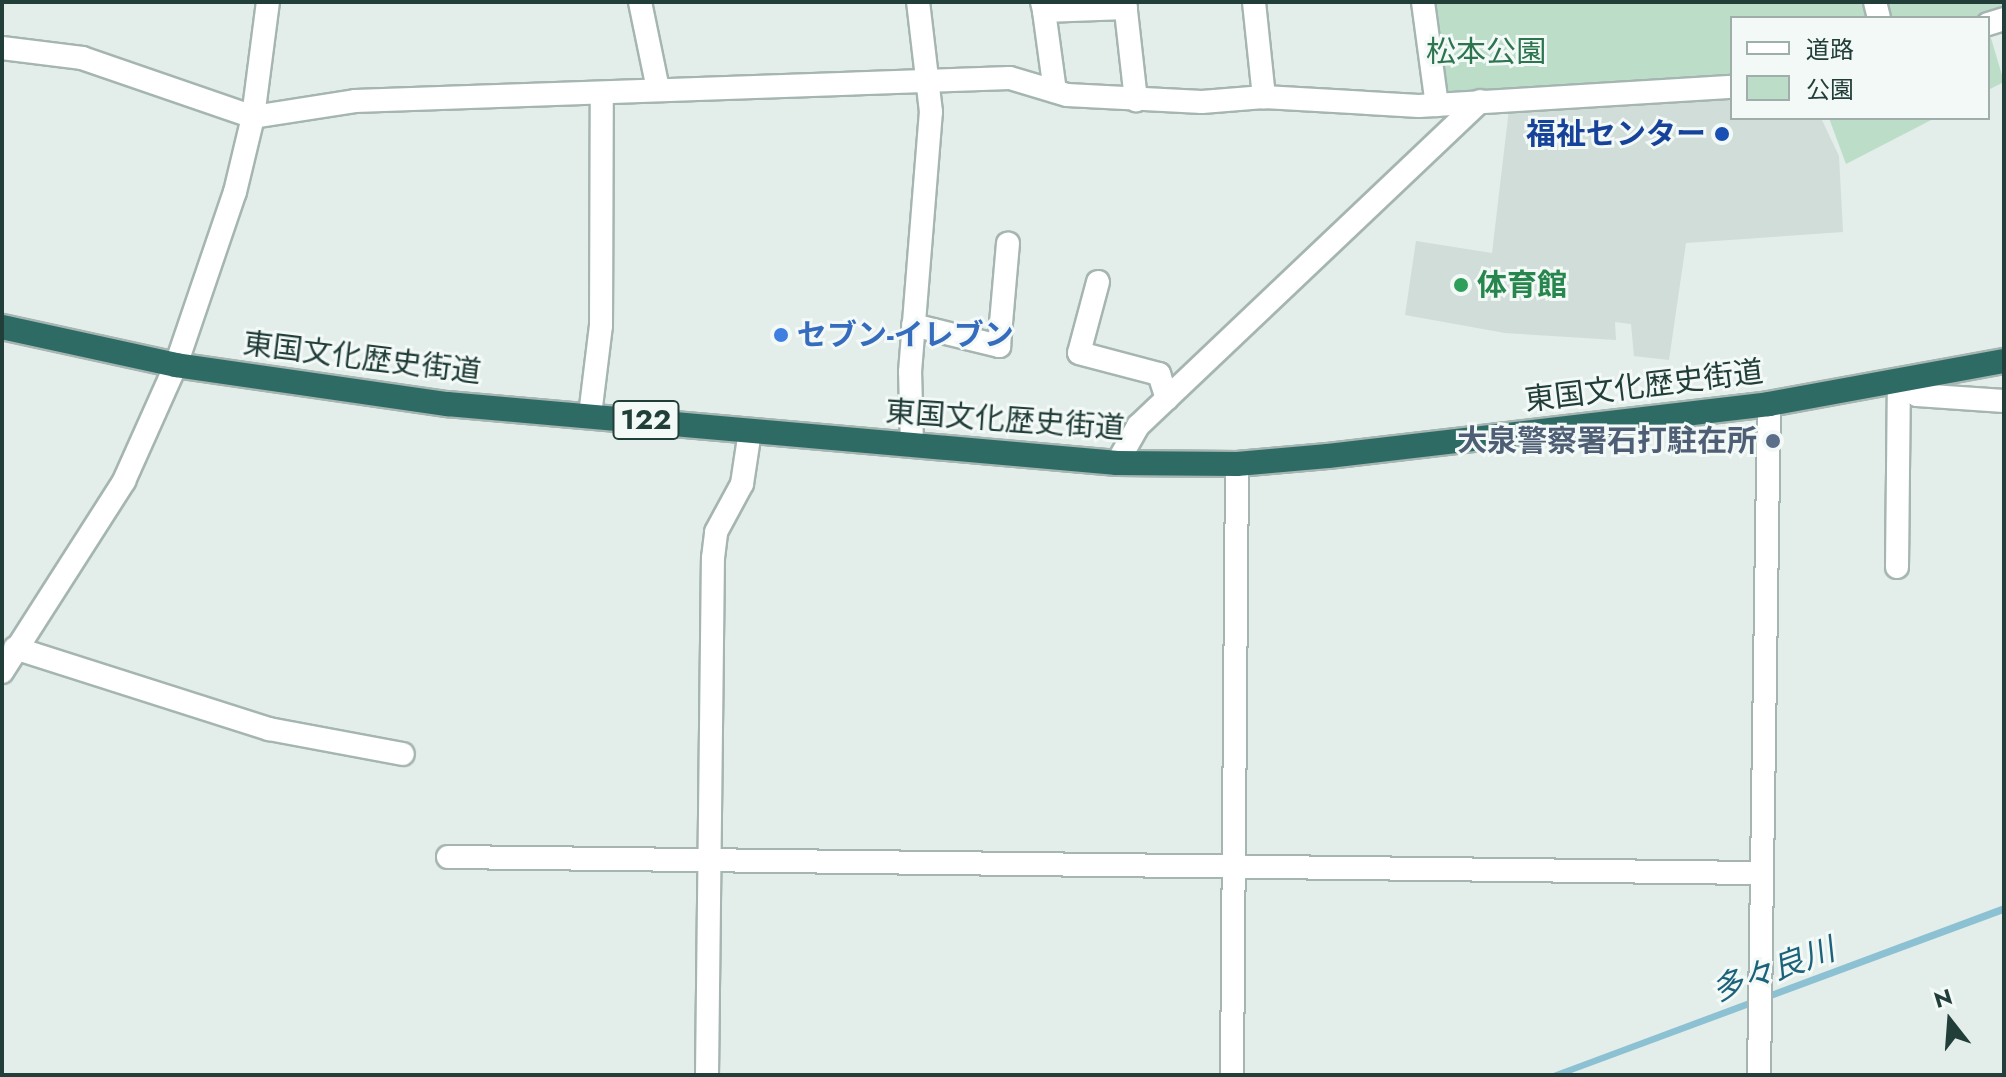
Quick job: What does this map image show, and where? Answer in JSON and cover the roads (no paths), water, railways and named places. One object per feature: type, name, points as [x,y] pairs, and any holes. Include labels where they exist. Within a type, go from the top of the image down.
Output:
[{"type":"highway","name":"東国文化歴史街道","points":[[2,327],[176,365],[447,404],[1117,463],[1237,464],[1769,404],[1899,384],[2004,361]]},
{"type":"street","points":[[2,672],[124,481],[176,365],[215,259],[253,117],[268,2]]},
{"type":"street","points":[[640,2],[658,89]]},
{"type":"street","points":[[912,446],[913,325],[931,112],[918,2]]},
{"type":"street","points":[[1254,2],[1264,97]]},
{"type":"street","points":[[1423,2],[1437,105]]},
{"type":"street","points":[[1055,91],[1043,7],[1126,5],[1136,100]]},
{"type":"street","points":[[2,48],[82,58],[253,117],[355,101],[602,94],[658,89],[927,84],[1010,78],[1055,91],[1136,100],[1264,97],[1437,105],[1730,87]]},
{"type":"street","points":[[590,415],[601,326],[602,94]]},
{"type":"street","points":[[1117,463],[1138,426],[1480,101]]},
{"type":"street","points":[[913,325],[999,346],[1008,243]]},
{"type":"street","points":[[1098,282],[1079,353],[1159,374],[1167,399]]},
{"type":"street","points":[[1899,384],[1917,395],[2004,401]]},
{"type":"street","points":[[1897,567],[1899,384]]},
{"type":"street","points":[[1759,1075],[1769,404]]},
{"type":"street","points":[[707,1075],[713,558],[716,532],[742,484],[750,431]]},
{"type":"street","points":[[1232,1075],[1237,464]]},
{"type":"street","points":[[15,648],[269,729],[403,754]]},
{"type":"street","points":[[448,857],[1761,873]]},
{"type":"water","points":[[2004,905],[2004,913],[1566,1075],[1548,1075]]},
{"type":"place","name":"福祉センター","points":[[1722,134]]},
{"type":"place","name":"体育館","points":[[1461,285]]},
{"type":"place","name":"セブン-イレブン","points":[[781,335]]},
{"type":"place","name":"大泉警察署石打駐在所","points":[[1773,441]]},
{"type":"park label","name":"松本公園","points":[[1486,52]]},
{"type":"water label","name":"多々良川","points":[[1773,970]]}]
